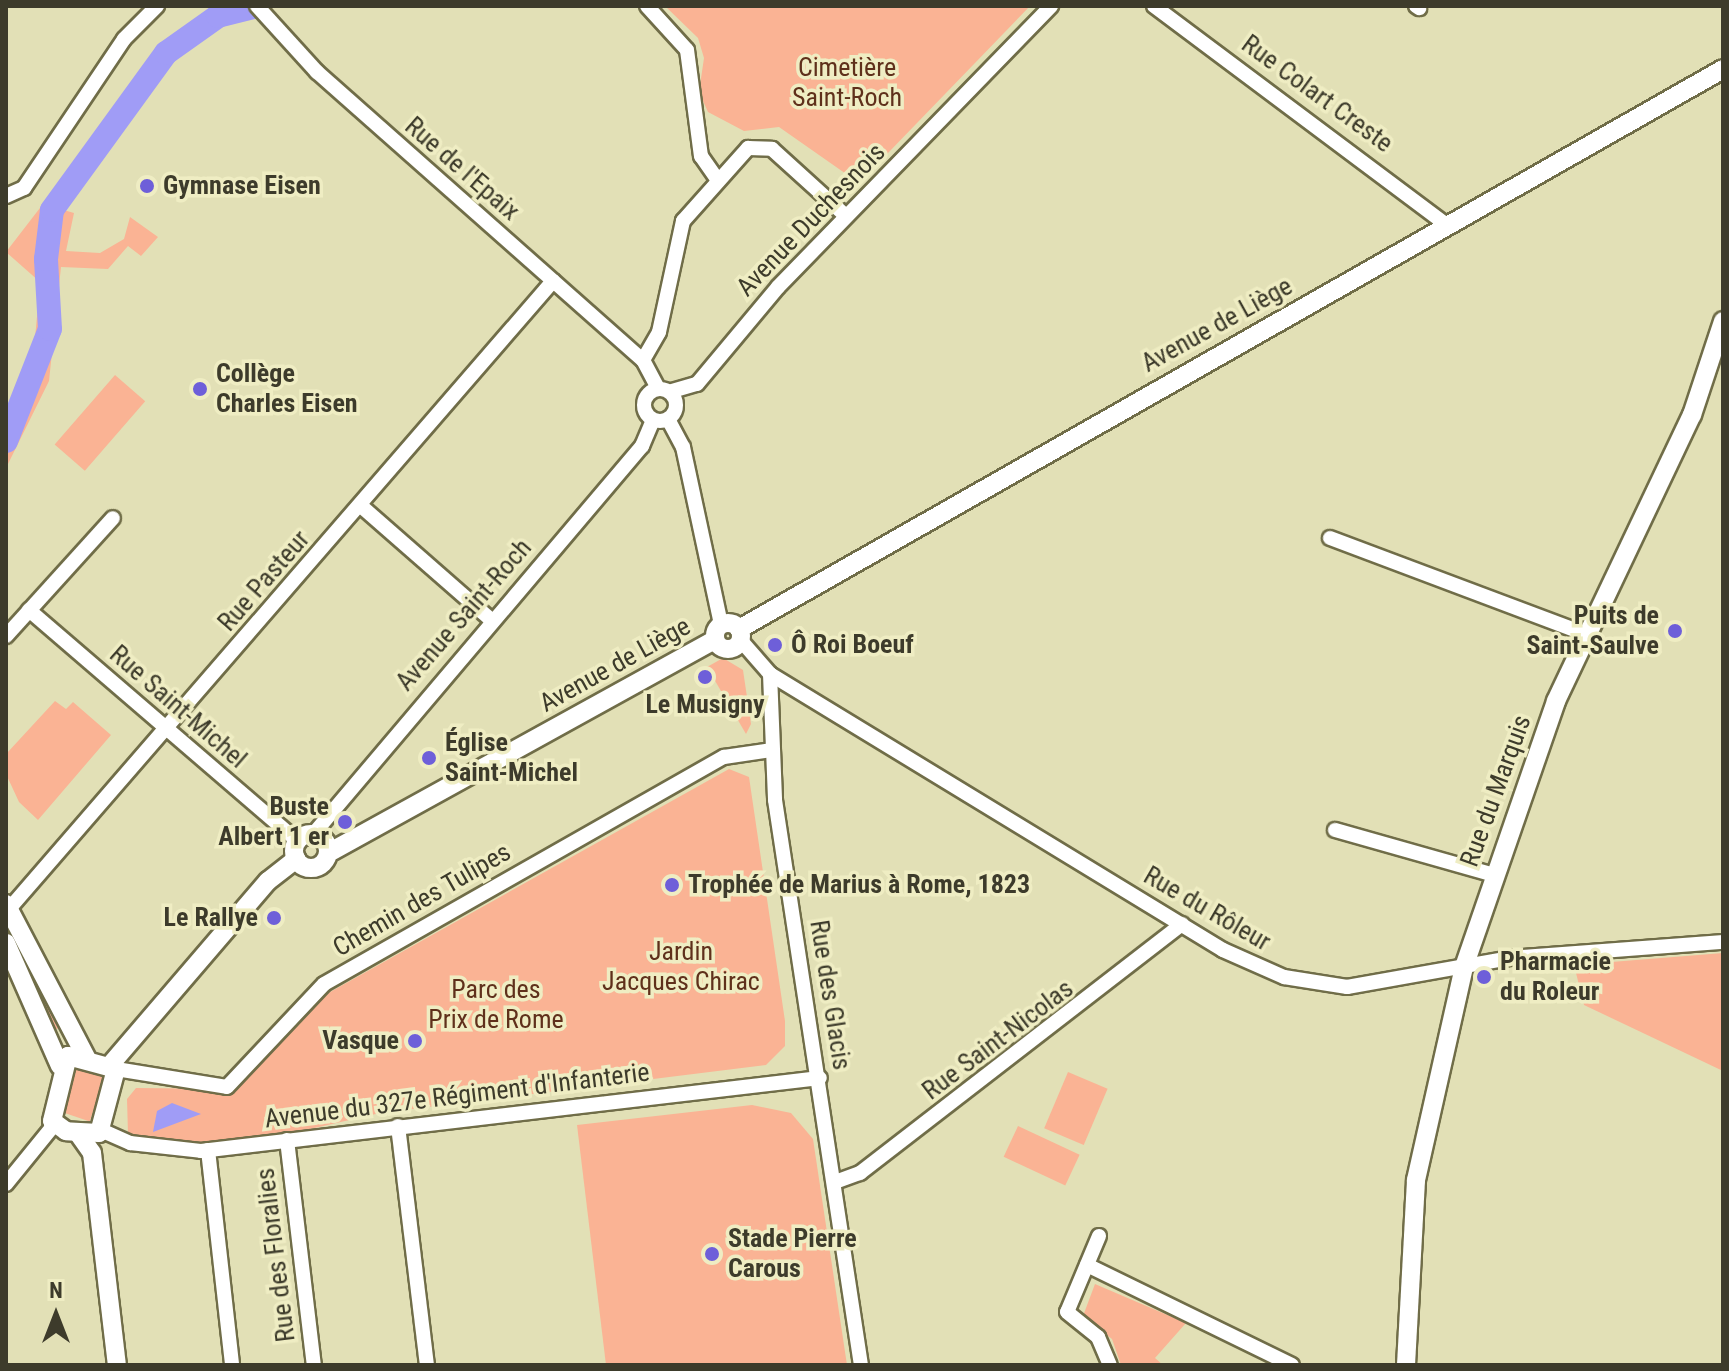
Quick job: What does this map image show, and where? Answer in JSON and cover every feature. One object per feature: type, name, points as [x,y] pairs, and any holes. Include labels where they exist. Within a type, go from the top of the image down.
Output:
[{"type":"main road","name":"Avenue de Liège","points":[[296,859],[321,866],[332,851],[729,634],[1723,69]]},
{"type":"main road","name":"Rue du Marquis","points":[[1406,1365],[1416,1180],[1464,967],[1494,875],[1585,634],[1692,415],[1723,321]]},
{"type":"main road","points":[[129,1365],[102,1132],[113,1066],[223,933],[296,859],[303,839],[332,851]]},
{"type":"main road","points":[[7,907],[86,1057]]},
{"type":"main road","points":[[6,943],[60,1066],[54,1125],[78,1133],[102,1132]]},
{"type":"main road","points":[[60,1066],[68,1056],[86,1057],[113,1066]]},
{"type":"main road","points":[[78,1133],[92,1153],[117,1365]]},
{"type":"street","points":[[6,196],[29,182],[124,39],[157,6]]},
{"type":"street","points":[[647,6],[687,50],[701,156],[717,179]]},
{"type":"street","name":"Avenue Duchesnois","points":[[672,391],[697,384],[846,216],[1051,6]]},
{"type":"street","name":"Rue Colart Creste","points":[[1154,6],[1447,225]]},
{"type":"street","name":"Rue de l'Epaix","points":[[261,10],[317,72],[643,360]]},
{"type":"street","points":[[770,674],[729,634],[683,447],[668,419],[672,391],[657,386],[643,360],[659,332],[679,228],[717,179],[748,148],[765,145],[846,216]]},
{"type":"street","name":"Rue Pasteur","points":[[7,907],[167,730],[553,281]]},
{"type":"street","points":[[657,386],[646,411],[652,423],[668,419]]},
{"type":"street","name":"Avenue Saint-Roch","points":[[303,839],[642,446],[652,423]]},
{"type":"street","points":[[361,506],[491,620]]},
{"type":"street","points":[[6,636],[113,518]]},
{"type":"street","points":[[1330,538],[1585,634]]},
{"type":"street","name":"Rue Saint-Michel","points":[[29,610],[167,730],[303,839]]},
{"type":"street","name":"Rue des Glacis","points":[[770,674],[772,750],[861,1365]]},
{"type":"street","name":"Rue du Rôleur","points":[[770,674],[1252,965],[1322,987],[1464,967],[1723,942]]},
{"type":"street","name":"Chemin des Tulipes","points":[[113,1066],[227,1087],[328,982],[724,757],[772,750]]},
{"type":"street","points":[[1335,830],[1494,875]]},
{"type":"street","name":"Rue Saint-Nicolas","points":[[835,1182],[860,1173],[1182,924]]},
{"type":"street","name":"Avenue du 327e Régiment d'Infanterie","points":[[102,1132],[130,1143],[208,1150],[820,1078]]},
{"type":"street","points":[[8,1176],[54,1125]]},
{"type":"street","points":[[398,1126],[427,1365]]},
{"type":"street","name":"Rue des Floralies","points":[[287,1140],[314,1365]]},
{"type":"street","points":[[208,1150],[232,1365]]},
{"type":"street","points":[[1099,1236],[1067,1317],[1098,1337],[1110,1365]]},
{"type":"street","points":[[1087,1265],[1292,1365]]},
{"type":"green space","name":"Cimetière Saint-Roch","points":[[665,6],[1030,6],[859,183],[779,127],[744,131],[708,112],[699,92],[704,58],[698,38]]},
{"type":"green space","points":[[43,204],[74,213],[66,251],[100,253],[124,239],[130,217],[158,237],[141,256],[128,246],[108,269],[61,267],[49,381],[6,468],[6,409],[34,350],[40,282],[6,252]]},
{"type":"green space","points":[[115,375],[145,401],[85,471],[55,444]]},
{"type":"green space","points":[[723,658],[743,670],[751,724],[746,734],[707,667]]},
{"type":"green space","points":[[55,701],[66,709],[73,702],[111,735],[38,820],[19,802],[6,774],[7,753]]},
{"type":"green space","points":[[729,769],[749,777],[785,1021],[785,1046],[766,1065],[380,1113],[275,1137],[190,1145],[128,1134],[127,1099],[136,1088],[235,1089],[323,996]]},
{"type":"green space","points":[[6,919],[59,1028],[51,1032],[6,940]]},
{"type":"green space","points":[[1723,953],[1723,1071],[1584,1005],[1574,965]]},
{"type":"green space","points":[[76,1066],[105,1076],[90,1121],[60,1111]]},
{"type":"green space","points":[[1068,1072],[1108,1089],[1084,1145],[1044,1128]]},
{"type":"green space","name":"Stade Pierre Carous","points":[[752,1105],[791,1113],[813,1139],[847,1365],[606,1365],[577,1125]]},
{"type":"green space","points":[[1018,1126],[1080,1155],[1065,1186],[1004,1157]]},
{"type":"green space","points":[[1095,1284],[1186,1323],[1155,1358],[1163,1365],[1121,1365],[1112,1339],[1083,1316]]},
{"type":"shaded area","points":[[172,1103],[201,1114],[153,1132],[157,1111]]},
{"type":"waterway","points":[[6,441],[50,329],[46,259],[52,210],[166,53],[218,16],[257,6]]},
{"type":"place","name":"Gymnase Eisen","points":[[147,186]]},
{"type":"place","name":"Collège Charles Eisen","points":[[200,389]]},
{"type":"place","name":"Puits de Saint-Saulve","points":[[1675,631]]},
{"type":"place","name":"Ô Roi Boeuf","points":[[775,645]]},
{"type":"place","name":"Le Musigny","points":[[705,677]]},
{"type":"place","name":"Église Saint-Michel","points":[[429,758]]},
{"type":"place","name":"Buste Albert 1 er","points":[[345,822]]},
{"type":"place","name":"Trophée de Marius à Rome, 1823","points":[[672,885]]},
{"type":"place","name":"Le Rallye","points":[[274,918]]},
{"type":"place","name":"Pharmacie du Roleur","points":[[1484,977]]},
{"type":"place","name":"Vasque","points":[[415,1041]]},
{"type":"place","name":"Stade Pierre Carous","points":[[712,1254]]},
{"type":"park label","name":"Jardin Jacques Chirac","points":[[681,967]]},
{"type":"park label","name":"Parc des Prix de Rome","points":[[496,1005]]}]
